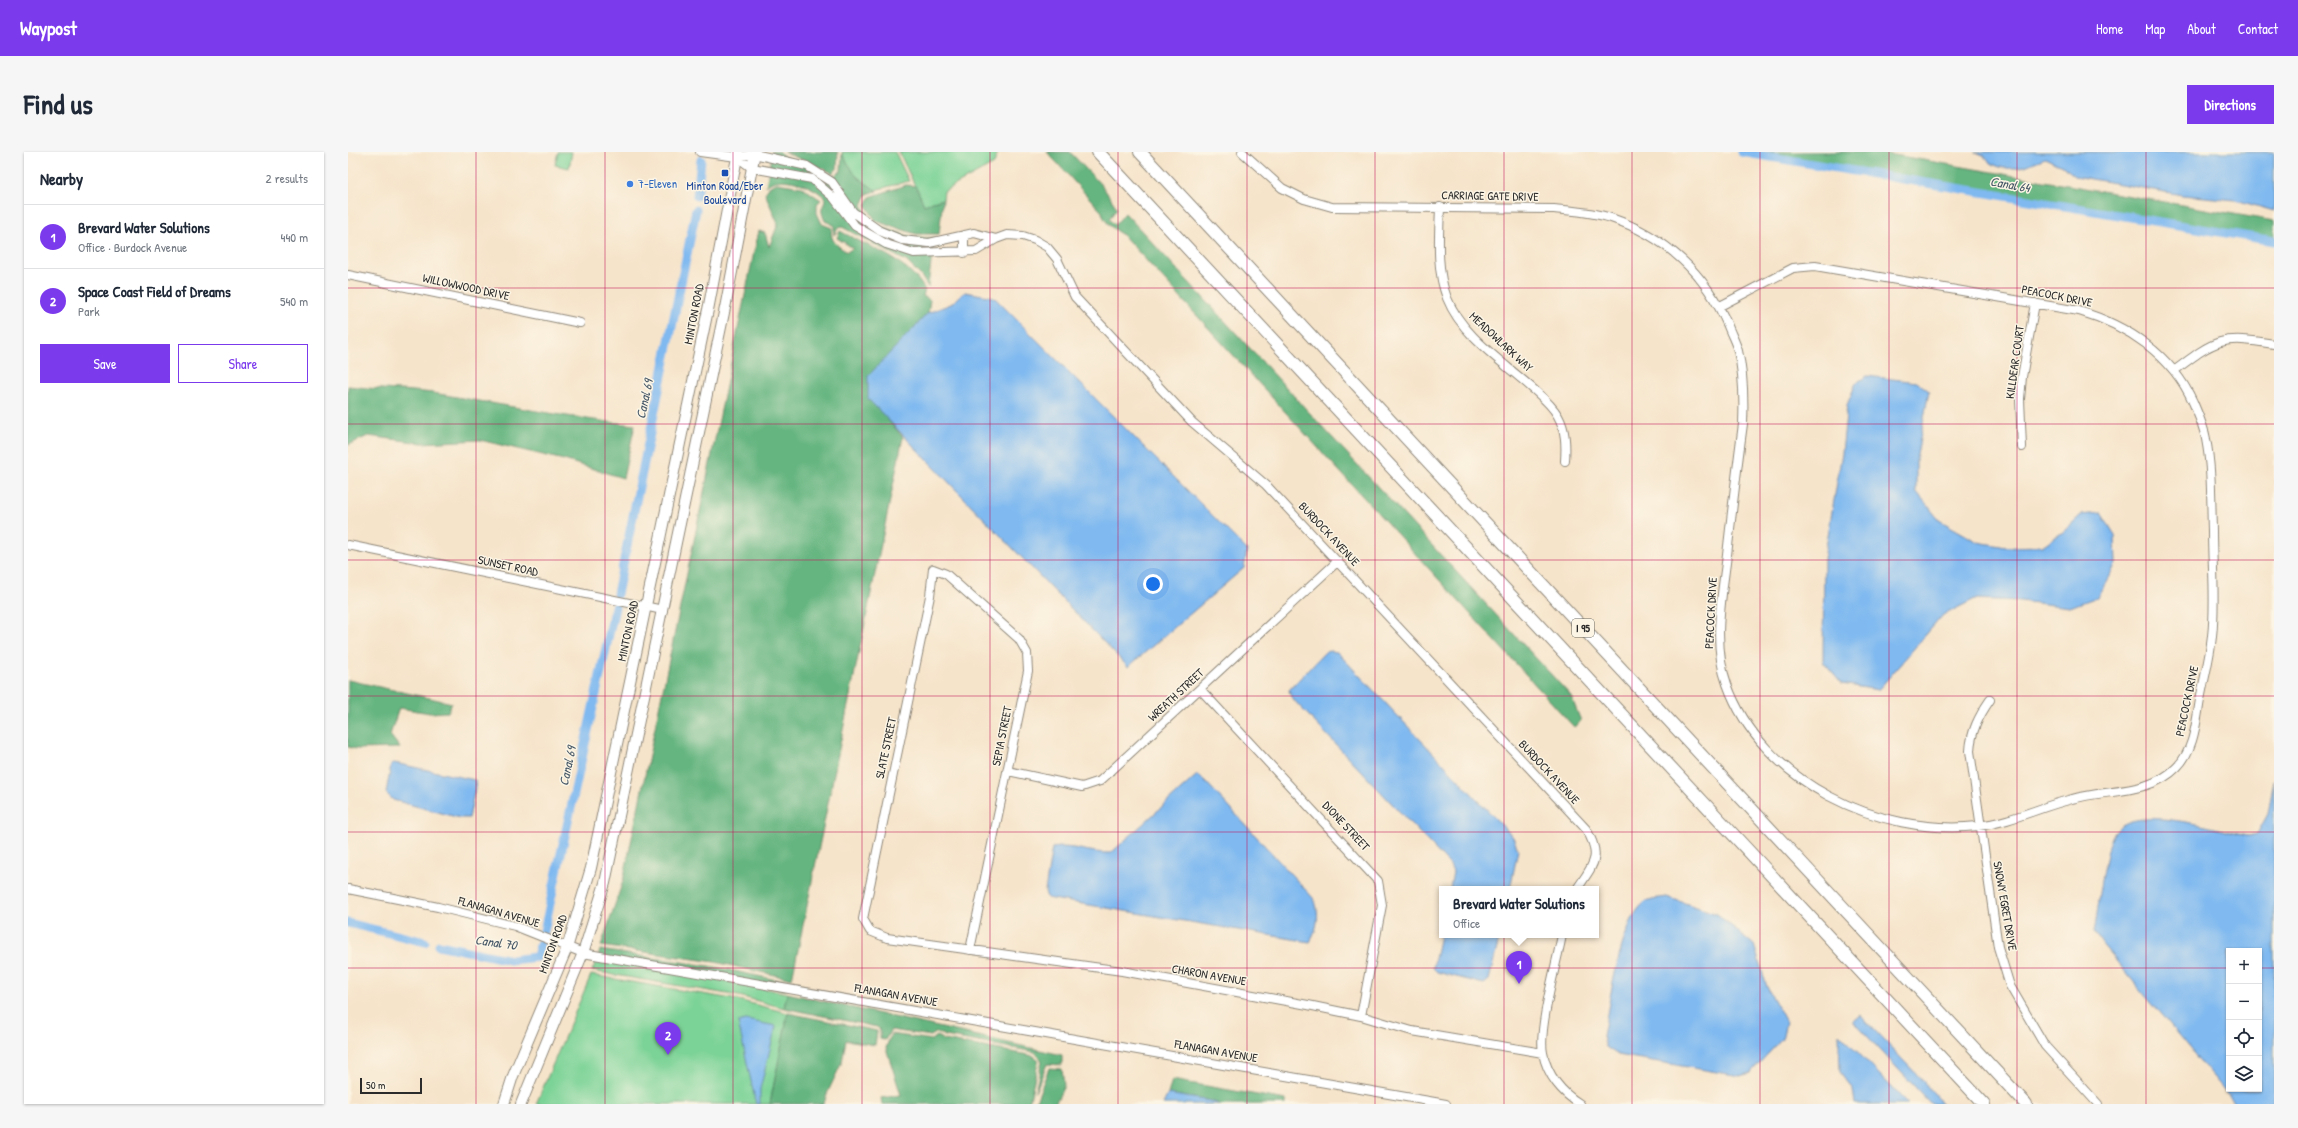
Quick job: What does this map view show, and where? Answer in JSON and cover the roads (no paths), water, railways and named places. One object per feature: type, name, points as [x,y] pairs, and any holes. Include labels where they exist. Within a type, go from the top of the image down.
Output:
[{"type":"highway","name":"I 95","points":[[1098,152],[1984,1104]]},
{"type":"highway","name":"I 95","points":[[1140,152],[2026,1104]]},
{"type":"main road","points":[[522,1104],[583,953],[605,883],[663,610],[754,153]]},
{"type":"main road","name":"MINTON ROAD","points":[[504,1104],[513,1076],[567,948],[592,868],[647,607],[738,155]]},
{"type":"street","points":[[700,152],[738,155],[754,153]]},
{"type":"street","name":"CARRIAGE GATE DRIVE","points":[[1242,152],[1282,188],[1304,199],[1332,207],[1554,209],[1610,217],[1640,229],[1666,246],[1702,279],[1720,306]]},
{"type":"street","name":"BURDOCK AVENUE","points":[[754,153],[807,166],[832,182],[837,196],[855,226],[886,244],[914,253],[976,251],[996,239],[1007,236],[1023,236],[1035,240],[1047,247],[1057,259],[1075,297],[1192,422],[1266,485],[1586,829],[1596,844],[1594,862],[1579,886]]},
{"type":"street","points":[[738,155],[752,168]]},
{"type":"street","name":"BURDOCK AVENUE","points":[[752,168],[812,179],[837,196],[853,212],[880,231],[902,240],[932,243],[964,234],[974,234],[996,239]]},
{"type":"street","name":"MEADOWLARK WAY","points":[[1440,207],[1439,264],[1447,298],[1457,318],[1472,335],[1546,400],[1558,416],[1564,432],[1565,461]]},
{"type":"street","points":[[964,234],[964,252]]},
{"type":"street","points":[[886,244],[890,236]]},
{"type":"street","points":[[932,243],[936,253]]},
{"type":"street","name":"PEACOCK DRIVE","points":[[1815,266],[2035,303],[2079,311],[2101,317],[2131,332],[2153,350],[2174,371],[2192,399],[2206,436],[2211,472],[2212,637],[2189,748],[2180,764],[2164,779],[2146,786],[2073,798],[2024,816],[1980,826],[1941,827],[1909,824],[1872,816],[1842,804],[1817,790],[1783,763],[1754,733],[1738,708],[1727,685],[1719,641],[1720,609],[1743,424],[1744,399],[1738,350],[1720,306],[1793,268],[1815,266]]},
{"type":"street","name":"WILLOWWOOD DRIVE","points":[[348,276],[580,323]]},
{"type":"street","name":"KILLDEAR COURT","points":[[2022,447],[2020,399],[2022,377],[2035,303]]},
{"type":"street","points":[[2174,371],[2200,351],[2218,342],[2230,339],[2246,339],[2274,344]]},
{"type":"street","name":"SUNSET ROAD","points":[[348,545],[663,610]]},
{"type":"street","name":"WREATH STREET","points":[[1008,771],[1082,787],[1100,781],[1338,561]]},
{"type":"street","name":"SEPIA STREET","points":[[933,569],[946,574],[1019,639],[1027,653],[1028,671],[970,950]]},
{"type":"street","name":"SLATE STREET","points":[[870,931],[863,919],[930,596],[933,569]]},
{"type":"street","name":"DIONE STREET","points":[[1200,689],[1378,881],[1382,905],[1361,1016]]},
{"type":"street","name":"SNOWY EGRET DRIVE","points":[[1990,700],[1980,715],[1971,737],[1970,751],[1998,947],[2010,986],[2045,1046],[2098,1104]]},
{"type":"street","name":"FLANAGAN AVENUE","points":[[348,889],[438,907],[515,926],[567,948],[583,953],[1446,1104]]},
{"type":"street","name":"CHARON AVENUE","points":[[870,931],[887,938],[1122,971],[1361,1016],[1412,1031],[1543,1053]]},
{"type":"street","points":[[1561,938],[1543,1030],[1543,1053],[1551,1074],[1567,1096],[1580,1104]]},
{"type":"water","points":[[1975,152],[2274,152],[2274,211],[2236,200],[2182,195],[2075,176],[2064,167],[2045,158],[2019,167],[1999,167]]},
{"type":"water","points":[[965,292],[994,297],[1247,550],[1244,568],[1128,667],[868,399],[868,376],[928,313],[951,304]]},
{"type":"water","points":[[1867,376],[1917,382],[1929,391],[1916,460],[1916,491],[1939,520],[1978,542],[2006,547],[2042,546],[2063,532],[2081,515],[2101,513],[2115,535],[2116,564],[2097,597],[2070,607],[2020,601],[1975,599],[1943,615],[1878,690],[1842,684],[1823,662],[1824,559],[1842,453],[1847,405],[1856,383]]},
{"type":"water","points":[[1325,652],[1337,652],[1513,837],[1518,850],[1511,886],[1451,886],[1453,872],[1450,865],[1291,697],[1289,690]]},
{"type":"water","points":[[394,763],[475,780],[476,783],[469,818],[460,818],[393,800],[386,793],[391,765]]},
{"type":"water","points":[[1197,775],[1205,781],[1314,899],[1317,909],[1317,920],[1315,932],[1310,942],[1047,898],[1045,891],[1052,848],[1066,847],[1111,853]]},
{"type":"water","points":[[2274,780],[2274,1104],[2236,1104],[2102,944],[2094,932],[2105,865],[2111,841],[2114,833],[2124,824],[2139,820],[2157,819],[2197,824],[2248,836],[2257,834],[2268,814]]},
{"type":"water","points":[[1667,897],[1717,914],[1754,945],[1767,987],[1786,1022],[1782,1039],[1750,1073],[1740,1076],[1618,1055],[1606,1047],[1603,1036],[1613,984],[1624,940],[1631,922],[1639,908],[1649,900]]},
{"type":"water","points":[[1439,938],[1499,938],[1489,980],[1484,984],[1437,972],[1433,968]]},
{"type":"water","points":[[1860,1015],[1923,1081],[1942,1104],[1931,1104],[1853,1021]]},
{"type":"water","points":[[746,1020],[776,1026],[760,1089],[760,1104],[756,1104],[738,1022]]},
{"type":"water","points":[[1839,1033],[1908,1104],[1855,1104],[1853,1089],[1840,1072]]},
{"type":"water","points":[[1168,1094],[1211,1101],[1219,1104],[1163,1104]]},
{"type":"waterway","name":"Canal 64","points":[[1741,152],[2274,241]]},
{"type":"waterway","name":"Canal 69","points":[[697,196],[701,160]]},
{"type":"waterway","name":"Canal 69","points":[[617,594],[696,210]]},
{"type":"waterway","name":"Canal 69","points":[[544,931],[615,607]]},
{"type":"waterway","name":"Canal 70","points":[[348,923],[425,942]]},
{"type":"waterway","name":"Canal 70","points":[[439,945],[511,960],[537,957],[540,944]]},
{"type":"place","name":"Minton Road/Eber Boulevard","points":[[725,173]]},
{"type":"place","name":"7-Eleven","points":[[630,184]]},
{"type":"place","name":"Brevard Water Solutions","points":[[1519,984]]},
{"type":"place","name":"Space Coast Field of Dreams","points":[[668,1055]]}]
